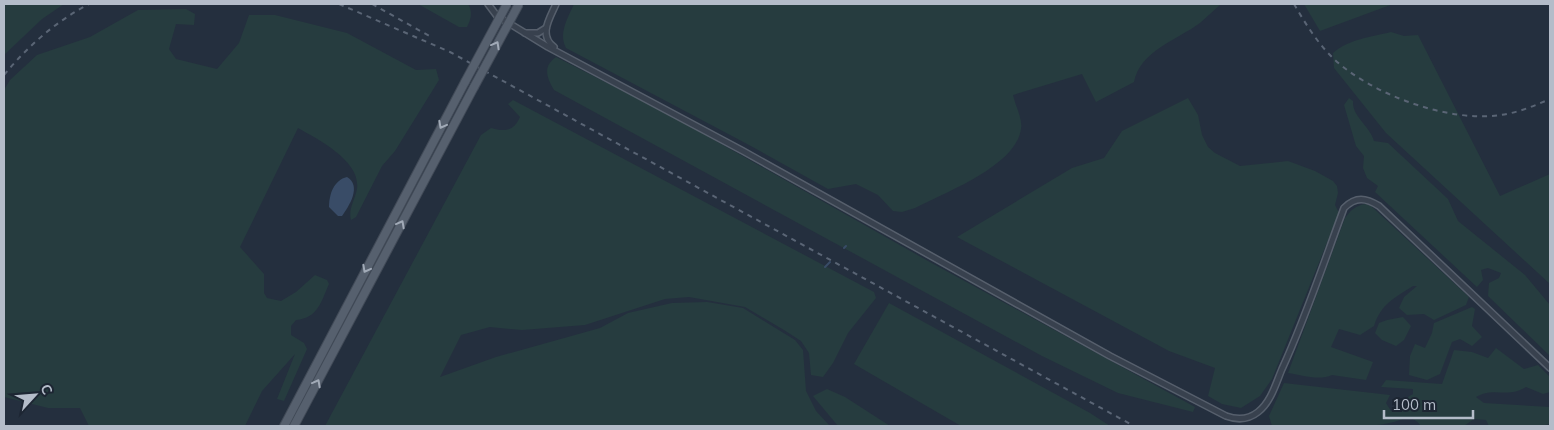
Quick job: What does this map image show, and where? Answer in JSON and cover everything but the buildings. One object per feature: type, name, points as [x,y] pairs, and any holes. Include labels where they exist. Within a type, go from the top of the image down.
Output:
[{"type":"main road","points":[[284,426],[464,82],[507,4]]},
{"type":"main road","points":[[294,426],[519,4]]},
{"type":"street","points":[[488,4],[493,13],[517,29],[743,151],[1158,382],[1226,416],[1237,419],[1249,418],[1266,404],[1288,356],[1344,208],[1351,201],[1358,199],[1366,200],[1379,206],[1550,368]]},
{"type":"street","points":[[556,4],[546,28],[549,43],[573,60]]},
{"type":"street","points":[[517,29],[534,34],[546,28]]},
{"type":"green space","points":[[4,4],[64,4],[42,19],[4,55]]},
{"type":"green space","points":[[418,4],[468,4],[471,13],[470,21],[467,27],[459,27]]},
{"type":"green space","points":[[574,4],[1221,4],[1200,23],[1151,54],[1138,71],[1134,82],[1096,102],[1082,74],[1013,95],[1020,116],[1021,129],[1016,142],[1007,155],[961,186],[915,208],[902,212],[893,211],[878,195],[856,184],[828,189],[566,48],[563,31]]},
{"type":"green space","points":[[1304,4],[1393,4],[1320,31]]},
{"type":"green space","points":[[186,9],[195,14],[194,25],[176,24],[169,49],[176,59],[217,69],[239,43],[249,15],[275,15],[347,33],[416,70],[436,69],[439,80],[395,151],[382,166],[356,217],[351,220],[351,208],[357,189],[352,169],[337,152],[298,128],[240,247],[264,274],[264,293],[267,298],[281,301],[296,292],[315,275],[327,280],[329,284],[318,308],[309,316],[296,320],[291,326],[291,335],[304,343],[307,349],[284,401],[277,399],[295,354],[262,391],[245,426],[89,426],[80,408],[48,408],[4,397],[4,90],[10,80],[37,55],[90,37],[138,10]]},
{"type":"green space","points":[[1391,32],[1404,36],[1418,35],[1500,196],[1550,174],[1550,284],[1386,133],[1334,68],[1333,53],[1339,48],[1360,39]]},
{"type":"green space","points":[[556,57],[670,115],[928,261],[1195,407],[1193,412],[1118,393],[1042,356],[554,90],[547,72],[549,64]]},
{"type":"green space","points":[[1188,98],[1198,115],[1202,135],[1208,147],[1215,153],[1240,166],[1288,161],[1315,171],[1333,181],[1337,186],[1338,193],[1335,205],[1339,213],[1272,379],[1260,396],[1241,408],[1222,404],[1208,396],[1215,368],[1169,351],[957,237],[1072,168],[1104,158],[1122,131]]},
{"type":"green space","points":[[1349,98],[1353,101],[1355,112],[1374,141],[1388,143],[1448,199],[1458,221],[1525,275],[1550,305],[1550,356],[1488,296],[1489,283],[1499,278],[1501,273],[1488,268],[1481,270],[1483,280],[1477,287],[1375,192],[1378,186],[1367,178],[1363,168],[1364,156],[1356,146],[1344,105]]},
{"type":"green space","points":[[513,100],[874,292],[876,298],[848,333],[833,363],[823,377],[811,375],[809,353],[801,341],[784,330],[745,307],[689,297],[665,299],[585,325],[522,330],[490,327],[461,335],[440,377],[496,357],[600,328],[628,313],[672,303],[707,302],[743,308],[795,340],[803,350],[806,391],[816,411],[830,426],[325,426],[481,135],[491,128],[505,130],[512,128],[518,122],[520,117],[508,104]]},
{"type":"green space","points":[[1365,204],[1371,206],[1469,297],[1466,305],[1434,320],[1424,314],[1407,315],[1399,308],[1404,297],[1417,286],[1413,286],[1389,302],[1380,312],[1374,326],[1360,335],[1339,329],[1331,347],[1373,362],[1366,380],[1332,375],[1316,378],[1288,373],[1345,218],[1358,206]]},
{"type":"green space","points":[[889,303],[1090,413],[1110,426],[961,426],[854,364]]},
{"type":"green space","points":[[1472,307],[1475,309],[1472,326],[1482,337],[1472,346],[1460,339],[1452,342],[1440,374],[1427,380],[1409,375],[1410,356],[1415,344],[1425,348],[1432,333],[1434,323]]},
{"type":"green space","points":[[1403,317],[1411,326],[1404,340],[1396,346],[1382,340],[1375,333],[1379,323]]},
{"type":"green space","points":[[1496,348],[1524,369],[1538,365],[1550,377],[1550,392],[1543,394],[1526,387],[1513,392],[1489,392],[1476,397],[1484,403],[1550,407],[1550,424],[1540,426],[1489,426],[1486,420],[1474,419],[1464,426],[1421,426],[1415,420],[1409,418],[1367,426],[1272,426],[1269,416],[1284,383],[1390,395],[1386,403],[1391,411],[1398,411],[1406,405],[1408,397],[1413,394],[1413,389],[1381,387],[1386,380],[1442,384],[1454,350],[1472,352],[1488,358]]},
{"type":"green space","points":[[827,389],[845,397],[890,426],[838,426],[813,396]]},
{"type":"water","points":[[347,177],[354,185],[353,196],[342,216],[338,216],[329,207],[330,197],[336,184]]},
{"type":"waterway","points":[[825,267],[830,262]]},
{"type":"railway","points":[[4,75],[43,35],[89,4]]},
{"type":"railway","points":[[339,4],[450,52],[1134,426]]},
{"type":"railway","points":[[372,4],[433,38]]},
{"type":"railway","points":[[1294,4],[1317,40],[1334,59],[1368,84],[1412,103],[1458,115],[1480,116],[1513,113],[1550,99]]}]
